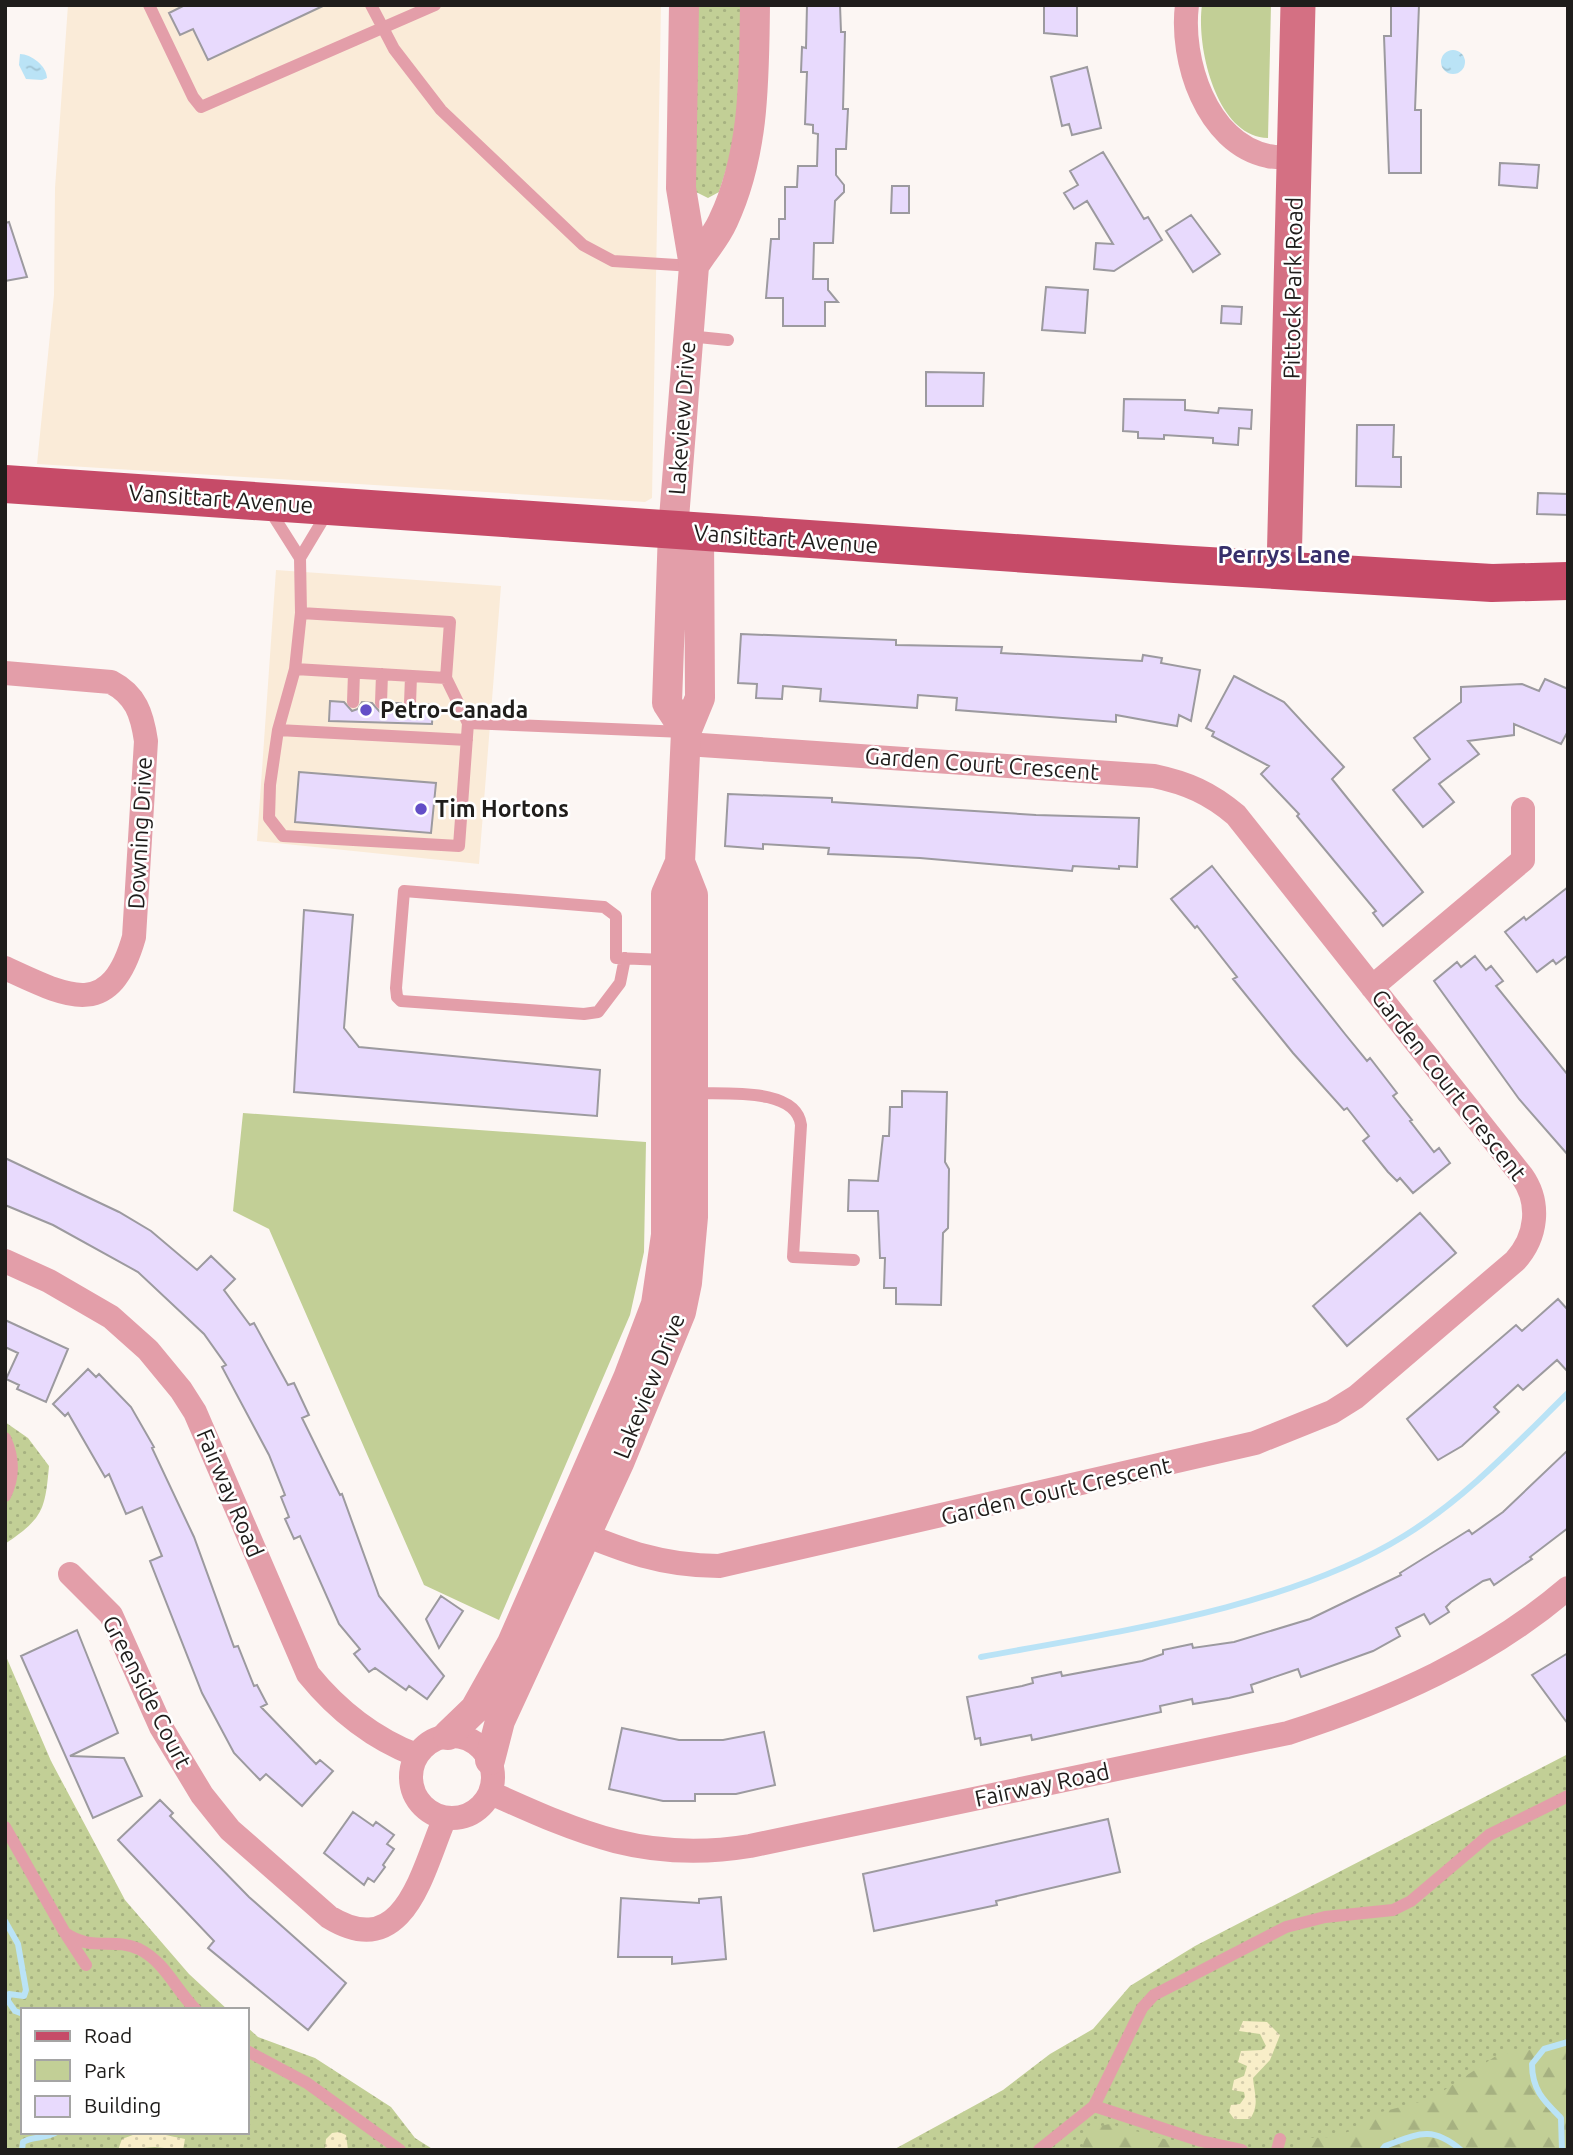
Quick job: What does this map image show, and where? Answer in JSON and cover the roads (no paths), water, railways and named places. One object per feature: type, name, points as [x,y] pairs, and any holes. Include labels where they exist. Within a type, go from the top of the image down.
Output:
[{"type":"main road","name":"Pittock Park Road","points":[[1284,570],[1298,5]]},
{"type":"main road","name":"Vansittart Avenue","points":[[5,484],[686,532],[1492,583],[1568,581]]},
{"type":"street","name":"Lakeview Drive","points":[[448,1735],[468,1720],[499,1671],[575,1531],[671,1340],[681,1312],[691,1239],[680,1093],[680,960],[693,895],[680,862],[686,738],[667,703],[686,532],[688,336],[694,266],[681,188],[684,5]]},
{"type":"street","name":"Lakeview Drive","points":[[694,266],[723,222],[745,157],[754,90],[755,5]]},
{"type":"street","points":[[1187,5],[1185,35],[1190,63],[1199,89],[1214,116],[1233,136],[1253,150],[1268,156],[1295,158]]},
{"type":"street","name":"Downing Drive","points":[[5,673],[111,682],[126,690],[142,715],[146,741],[134,937],[126,967],[111,986],[86,996],[51,989],[5,968]]},
{"type":"street","name":"Garden Court Crescent","points":[[575,1531],[653,1560],[682,1566],[719,1566],[1217,1454],[1287,1431],[1356,1397],[1516,1261],[1529,1241],[1535,1218],[1528,1185],[1236,815],[1212,796],[1184,782],[1154,776],[686,738]]},
{"type":"street","points":[[1372,987],[1523,860],[1523,809]]},
{"type":"street","name":"Fairway Road","points":[[5,1261],[90,1303],[148,1350],[195,1412],[308,1674],[329,1700],[350,1718],[386,1744],[416,1755]]},
{"type":"street","name":"Lakeview Drive","points":[[490,1760],[500,1721],[575,1531]]},
{"type":"street","name":"Greenside Court","points":[[70,1574],[111,1615],[161,1727],[202,1795],[230,1830],[328,1917],[346,1928],[363,1931],[394,1922],[406,1909],[415,1891],[444,1820]]},
{"type":"street","name":"Fairway Road","points":[[491,1793],[581,1832],[633,1847],[704,1851],[750,1846],[1288,1733],[1356,1710],[1423,1682],[1475,1655],[1568,1588]]},
{"type":"street","points":[[448,1735],[472,1740],[490,1760],[494,1773],[491,1793],[479,1809],[467,1816],[444,1820],[429,1812],[413,1792],[410,1780],[416,1755],[425,1745],[448,1735]]},
{"type":"lane","points":[[149,5],[193,97],[201,107],[435,5]]},
{"type":"lane","points":[[371,5],[382,29],[441,110],[583,245],[613,261],[694,266]]},
{"type":"lane","points":[[688,336],[728,340]]},
{"type":"lane","points":[[265,502],[300,558],[301,613],[295,669],[278,730],[269,818],[283,836],[459,846],[468,723],[446,678],[450,622],[301,613]]},
{"type":"lane","points":[[300,558],[330,507]]},
{"type":"lane","points":[[295,669],[446,678]]},
{"type":"lane","points":[[353,702],[354,673]]},
{"type":"lane","points":[[381,703],[382,674]]},
{"type":"lane","points":[[410,704],[411,676]]},
{"type":"lane","points":[[468,723],[686,738]]},
{"type":"lane","points":[[278,730],[379,728],[467,740]]},
{"type":"lane","points":[[625,958],[620,983],[598,1012],[584,1014],[401,1001],[397,997],[404,891],[604,907],[616,916],[616,958],[625,958],[680,960]]},
{"type":"lane","points":[[680,1093],[774,1097],[794,1108],[801,1125],[793,1257],[854,1260]]},
{"type":"lane","points":[[5,1438],[13,1462],[12,1479],[5,1496]]},
{"type":"lane","points":[[1040,2150],[1094,2106],[1142,2008],[1154,1995],[1286,1927],[1325,1917],[1392,1910],[1411,1901],[1489,1835],[1568,1796]]},
{"type":"lane","points":[[5,1827],[86,1965]]},
{"type":"lane","points":[[65,1933],[76,1941],[91,1945],[127,1945],[141,1950],[156,1961],[194,2008]]},
{"type":"lane","points":[[248,2052],[307,2083],[400,2150]]},
{"type":"lane","points":[[1094,2106],[1201,2141],[1242,2150]]},
{"type":"water","points":[[1453,50],[1464,57],[1465,62],[1458,73],[1453,74],[1442,67],[1441,62],[1448,51]]},
{"type":"water","points":[[20,54],[38,61],[47,78],[26,79],[19,65]]},
{"type":"waterway","points":[[981,1657],[1199,1614],[1308,1582],[1358,1561],[1404,1536],[1448,1505],[1490,1469],[1568,1393]]},
{"type":"waterway","points":[[5,1921],[18,1944],[26,1990],[24,1996],[9,1994],[8,2001],[15,2011],[21,2013]]},
{"type":"waterway","points":[[1562,2150],[1561,2118],[1537,2088],[1532,2064],[1544,2049],[1568,2042]]},
{"type":"waterway","points":[[22,2150],[23,2142],[52,2134]]},
{"type":"waterway","points":[[1382,2150],[1385,2146],[1424,2134],[1441,2137],[1461,2150]]},
{"type":"place","name":"Petro-Canada","points":[[366,710]]},
{"type":"place","name":"Tim Hortons","points":[[421,809]]},
{"type":"district","name":"Perrys Lane","points":[[1284,555]]}]
